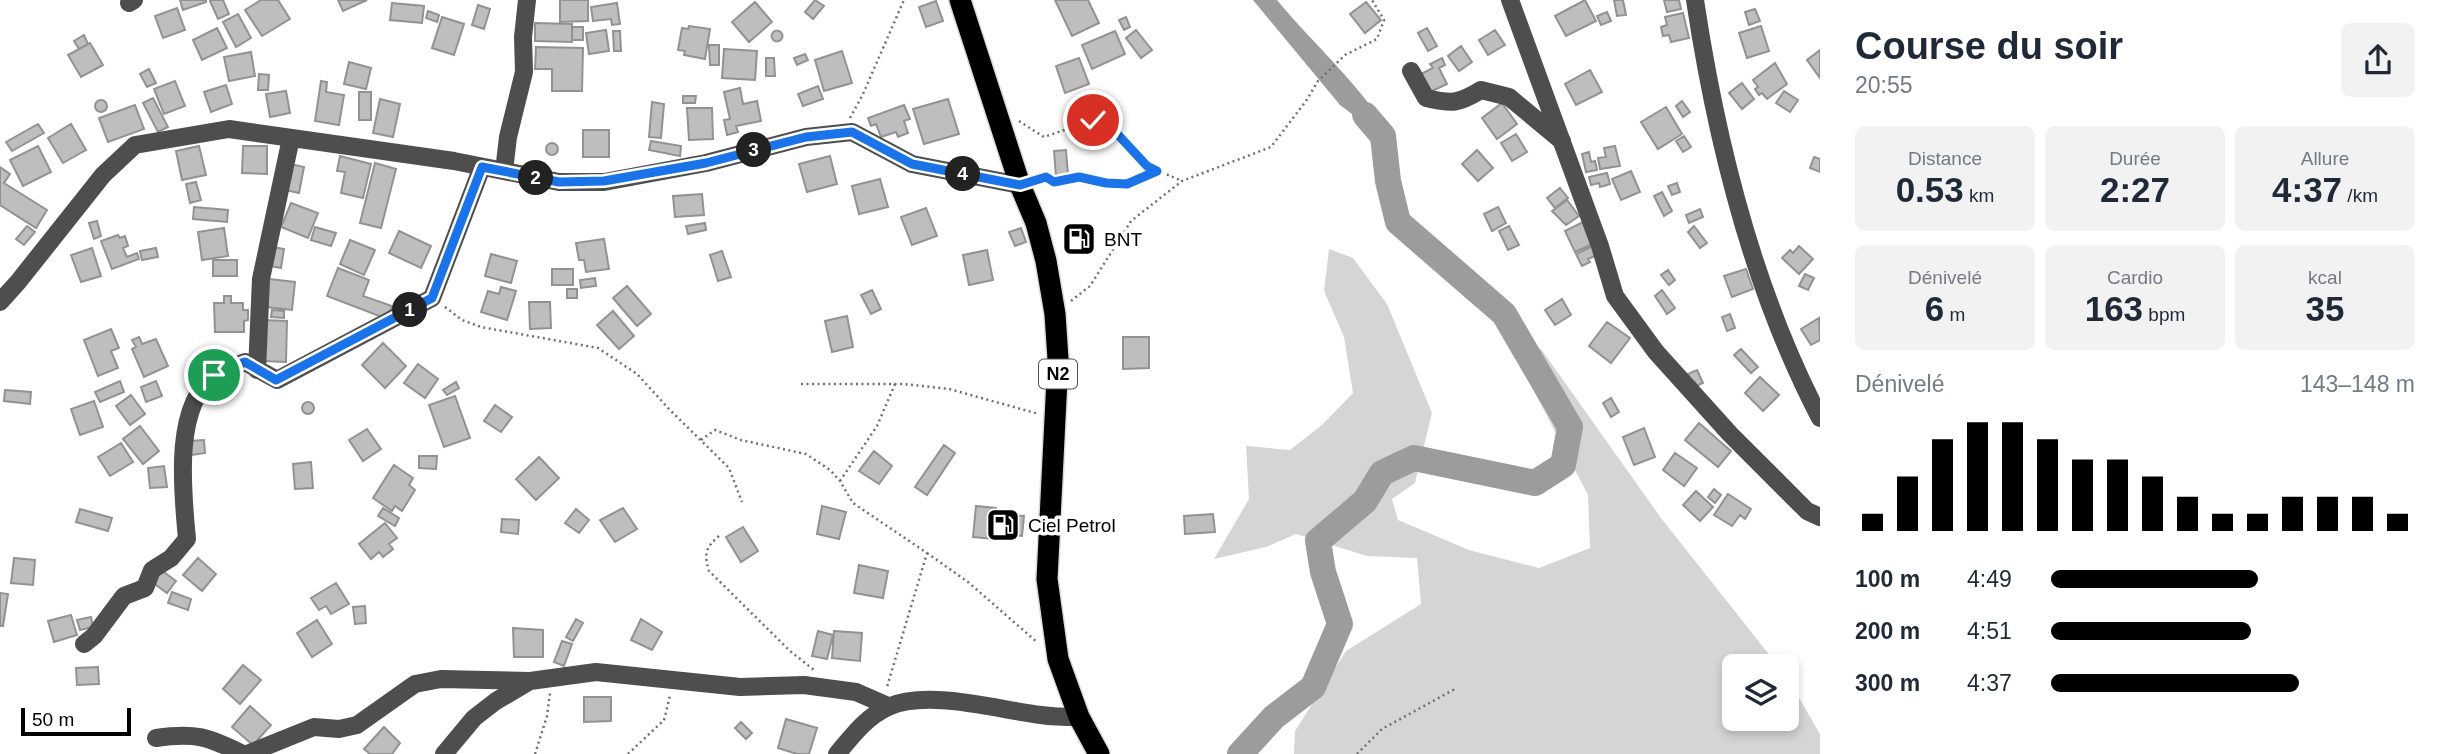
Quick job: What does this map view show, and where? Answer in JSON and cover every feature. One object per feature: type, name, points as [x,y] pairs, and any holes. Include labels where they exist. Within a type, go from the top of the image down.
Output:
[{"type":"highway","name":"N2","points":[[960,0],[1020,185],[1036,223],[1046,261],[1055,314],[1058,359],[1047,579],[1058,659],[1079,717],[1099,754]]},
{"type":"street","points":[[504,171],[508,137],[524,72],[523,37],[527,0]]},
{"type":"street","points":[[1510,0],[1615,296],[1656,352],[1730,434],[1807,511],[1820,517]]},
{"type":"street","points":[[1695,0],[1707,77],[1761,282],[1805,389],[1820,418]]},
{"type":"street","points":[[1411,71],[1426,98],[1447,103],[1461,102],[1481,90],[1509,97],[1562,141]]},
{"type":"street","points":[[0,302],[103,175],[135,145],[229,129],[482,167],[559,182],[604,181],[706,163],[806,137],[852,132],[912,164],[1020,185]]},
{"type":"street","points":[[257,370],[261,279],[291,138]]},
{"type":"street","points":[[84,644],[94,636],[124,596],[145,588],[152,570],[171,558],[187,539],[181,481],[183,445],[195,399],[214,375],[245,362],[276,380],[432,298],[482,167]]},
{"type":"street","points":[[156,738],[181,735],[212,738],[245,754],[314,727],[339,729],[356,725],[415,684],[441,679],[530,681],[596,672],[740,687],[804,685],[856,692],[885,705]]},
{"type":"street","points":[[444,754],[474,718],[530,681]]},
{"type":"street","points":[[837,754],[863,723],[885,705],[918,700],[980,703],[1042,716],[1079,717]]},
{"type":"path","points":[[844,133],[904,0]]},
{"type":"path","points":[[1055,314],[1090,286],[1131,221],[1182,181],[1271,147],[1307,101],[1318,81],[1345,55],[1377,40],[1384,20],[1372,0]]},
{"type":"path","points":[[996,112],[1015,118],[1044,137],[1093,120],[1108,124],[1147,166],[1182,181]]},
{"type":"path","points":[[1020,185],[1046,177],[1054,182],[1079,177],[1127,184],[1157,171]]},
{"type":"path","points":[[432,298],[462,320],[481,327],[598,348],[637,374],[729,468],[742,502]]},
{"type":"path","points":[[801,384],[895,384],[949,389],[1056,418]]},
{"type":"path","points":[[840,481],[877,426],[895,384]]},
{"type":"path","points":[[701,440],[715,430],[741,440],[806,454],[830,470],[853,503],[968,582],[1058,659]]},
{"type":"path","points":[[719,536],[707,546],[705,556],[709,571],[790,651],[817,672]]},
{"type":"path","points":[[885,705],[927,553]]},
{"type":"path","points":[[535,754],[547,716],[553,678]]},
{"type":"path","points":[[628,754],[664,720],[674,680]]},
{"type":"path","points":[[1357,754],[1382,729],[1455,689]]},
{"type":"shaded area","points":[[1253,0],[1277,0],[1369,103],[1394,141],[1372,148],[1368,126],[1340,105]]},
{"type":"shaded area","points":[[1329,249],[1353,258],[1387,304],[1432,413],[1415,483],[1392,499],[1398,520],[1469,550],[1539,568],[1590,548],[1588,495],[1514,353],[1541,349],[1661,518],[1769,654],[1722,654],[1722,731],[1799,731],[1799,698],[1820,734],[1820,754],[1294,754],[1295,731],[1346,651],[1421,604],[1417,558],[1367,556],[1296,534],[1266,547],[1214,559],[1249,499],[1246,446],[1290,450],[1322,425],[1353,393],[1344,337],[1324,291]]},
{"type":"building","points":[[180,0],[206,0],[206,2],[183,10]]},
{"type":"building","points":[[223,0],[229,14],[218,19],[210,1]]},
{"type":"building","points":[[261,0],[278,0],[290,19],[262,36],[245,10]]},
{"type":"building","points":[[338,0],[367,0],[343,11]]},
{"type":"building","points":[[560,0],[588,0],[588,21],[560,22]]},
{"type":"building","points":[[815,0],[824,6],[813,19],[805,12]]},
{"type":"building","points":[[1055,0],[1088,0],[1099,23],[1072,36]]},
{"type":"building","points":[[1585,0],[1596,21],[1566,36],[1555,16]]},
{"type":"building","points":[[1614,0],[1623,0],[1626,15],[1617,16]]},
{"type":"building","points":[[1664,0],[1679,0],[1681,9],[1667,12]]},
{"type":"building","points":[[936,1],[943,21],[926,27],[919,7]]},
{"type":"building","points":[[755,2],[772,22],[749,42],[732,22]]},
{"type":"building","points":[[1366,2],[1381,20],[1365,33],[1350,14]]},
{"type":"building","points":[[392,3],[424,6],[422,23],[390,20]]},
{"type":"building","points":[[617,3],[620,24],[612,25],[611,19],[593,21],[591,7]]},
{"type":"building","points":[[478,5],[490,9],[484,29],[472,25]]},
{"type":"building","points":[[177,8],[185,30],[163,38],[155,16]]},
{"type":"building","points":[[1755,9],[1760,21],[1749,25],[1745,12]]},
{"type":"building","points":[[428,11],[439,15],[437,22],[426,18]]},
{"type":"building","points":[[1607,12],[1611,21],[1601,25],[1597,16]]},
{"type":"building","points":[[1683,13],[1689,38],[1671,42],[1669,35],[1663,36],[1661,27],[1667,25],[1665,17]]},
{"type":"building","points":[[238,14],[251,38],[236,47],[223,22]]},
{"type":"building","points":[[442,17],[464,24],[454,55],[432,48]]},
{"type":"building","points":[[1126,17],[1130,27],[1124,30],[1119,20]]},
{"type":"building","points":[[535,23],[572,24],[572,42],[535,41]]},
{"type":"building","points":[[689,26],[710,29],[705,59],[684,55],[685,51],[678,50],[682,28],[688,29]]},
{"type":"building","points":[[1761,26],[1769,51],[1747,58],[1739,33]]},
{"type":"building","points":[[572,27],[583,27],[583,40],[572,40]]},
{"type":"building","points":[[217,28],[227,48],[202,60],[193,40]]},
{"type":"building","points":[[1427,28],[1437,46],[1428,51],[1418,33]]},
{"type":"building","points":[[606,30],[609,51],[589,54],[586,33]]},
{"type":"building","points":[[777,30],[783,36],[777,42],[771,36]]},
{"type":"building","points":[[1136,30],[1152,50],[1141,58],[1126,38]]},
{"type":"building","points":[[1495,30],[1505,45],[1488,55],[1479,40]]},
{"type":"building","points":[[613,31],[620,31],[621,51],[614,51]]},
{"type":"building","points":[[1115,31],[1125,54],[1092,69],[1082,45]]},
{"type":"building","points":[[84,35],[88,44],[79,49],[74,41]]},
{"type":"building","points":[[90,43],[103,65],[81,77],[68,55]]},
{"type":"building","points":[[709,45],[719,45],[719,65],[710,65]]},
{"type":"building","points":[[1461,46],[1472,62],[1459,71],[1448,56]]},
{"type":"building","points":[[536,47],[583,48],[582,91],[552,91],[552,69],[535,69]]},
{"type":"building","points":[[724,49],[757,51],[755,80],[722,78]]},
{"type":"building","points":[[1820,50],[1820,78],[1807,60]]},
{"type":"building","points":[[842,51],[852,83],[824,91],[815,60]]},
{"type":"building","points":[[251,52],[255,76],[229,81],[224,57]]},
{"type":"building","points":[[805,54],[808,60],[797,65],[794,58]]},
{"type":"building","points":[[766,58],[774,58],[775,76],[766,76]]},
{"type":"building","points":[[1079,58],[1089,84],[1065,93],[1056,66]]},
{"type":"building","points":[[1442,58],[1445,65],[1439,68],[1447,84],[1430,92],[1421,74],[1433,68],[1430,64]]},
{"type":"building","points":[[349,62],[371,68],[366,89],[344,84]]},
{"type":"building","points":[[1775,63],[1787,84],[1767,99],[1762,93],[1759,95],[1753,80]]},
{"type":"building","points":[[149,69],[156,83],[147,87],[140,74]]},
{"type":"building","points":[[1590,70],[1602,92],[1576,105],[1565,84]]},
{"type":"building","points":[[259,74],[269,75],[268,90],[258,90]]},
{"type":"building","points":[[175,81],[185,106],[164,114],[154,89]]},
{"type":"building","points":[[321,81],[327,82],[326,92],[344,95],[339,125],[315,121]]},
{"type":"building","points":[[1742,83],[1754,99],[1742,109],[1729,93]]},
{"type":"building","points":[[226,85],[232,104],[211,112],[204,92]]},
{"type":"building","points":[[818,86],[823,99],[803,106],[798,94]]},
{"type":"building","points":[[740,88],[743,104],[757,101],[761,121],[736,126],[738,132],[727,135],[724,120],[730,119],[724,92]]},
{"type":"building","points":[[286,91],[290,113],[270,117],[266,94]]},
{"type":"building","points":[[1784,91],[1798,100],[1790,112],[1776,103]]},
{"type":"building","points":[[359,92],[371,92],[371,120],[359,120]]},
{"type":"building","points":[[683,96],[696,96],[695,103],[683,103]]},
{"type":"building","points":[[153,98],[168,127],[158,132],[143,103]]},
{"type":"building","points":[[380,99],[400,104],[393,137],[373,133]]},
{"type":"building","points":[[948,99],[959,134],[924,144],[913,109]]},
{"type":"building","points":[[101,100],[107,106],[101,112],[95,106]]},
{"type":"building","points":[[1682,101],[1690,112],[1683,117],[1676,106]]},
{"type":"building","points":[[652,102],[664,104],[661,138],[649,137]]},
{"type":"building","points":[[1502,103],[1517,124],[1497,139],[1482,118]]},
{"type":"building","points":[[135,105],[144,129],[108,142],[99,118]]},
{"type":"building","points":[[904,105],[910,119],[904,121],[908,133],[898,137],[896,132],[881,137],[876,124],[871,126],[868,118]]},
{"type":"building","points":[[1666,107],[1682,134],[1658,149],[1641,122]]},
{"type":"building","points":[[687,108],[712,108],[713,139],[689,140]]},
{"type":"building","points":[[38,124],[44,133],[12,151],[6,142]]},
{"type":"building","points":[[71,124],[86,150],[63,163],[48,138]]},
{"type":"building","points":[[583,130],[609,130],[609,157],[583,157]]},
{"type":"building","points":[[1516,134],[1527,152],[1512,161],[1501,143]]},
{"type":"building","points":[[1684,136],[1691,147],[1683,152],[1676,141]]},
{"type":"building","points":[[651,141],[681,146],[680,156],[649,150]]},
{"type":"building","points":[[552,143],[558,149],[552,155],[546,149]]},
{"type":"building","points":[[38,146],[51,172],[23,186],[10,160]]},
{"type":"building","points":[[199,146],[206,175],[182,180],[176,151]]},
{"type":"building","points":[[243,146],[267,146],[267,174],[242,173]]},
{"type":"building","points":[[1615,146],[1620,166],[1600,169],[1598,158],[1606,157],[1604,148]]},
{"type":"building","points":[[1066,150],[1068,175],[1056,176],[1054,151]]},
{"type":"building","points":[[1477,150],[1493,168],[1478,181],[1462,164]]},
{"type":"building","points":[[1589,152],[1591,162],[1595,161],[1597,170],[1586,172],[1582,154]]},
{"type":"building","points":[[340,156],[371,164],[363,198],[341,193],[345,172],[337,171]]},
{"type":"building","points":[[830,156],[837,184],[807,192],[799,164]]},
{"type":"building","points":[[1814,157],[1820,159],[1820,172],[1810,168]]},
{"type":"building","points":[[375,163],[396,169],[381,228],[360,223]]},
{"type":"building","points":[[290,164],[304,167],[299,193],[285,190]]},
{"type":"building","points":[[0,167],[10,174],[4,183],[47,210],[36,228],[0,205]]},
{"type":"building","points":[[1631,171],[1640,192],[1621,200],[1612,179]]},
{"type":"building","points":[[1607,173],[1610,184],[1600,187],[1599,183],[1591,185],[1589,177]]},
{"type":"building","points":[[880,179],[888,207],[859,214],[852,186]]},
{"type":"building","points":[[196,182],[201,200],[190,203],[186,184]]},
{"type":"building","points":[[1677,183],[1680,192],[1672,195],[1668,186]]},
{"type":"building","points":[[1560,188],[1568,198],[1555,208],[1547,198]]},
{"type":"building","points":[[1662,192],[1672,211],[1664,216],[1654,196]]},
{"type":"building","points":[[702,194],[704,215],[675,217],[673,196]]},
{"type":"building","points":[[1567,200],[1579,216],[1566,225],[1552,211]]},
{"type":"building","points":[[291,203],[318,213],[308,238],[281,227]]},
{"type":"building","points":[[194,207],[228,210],[227,222],[193,219]]},
{"type":"building","points":[[1498,207],[1506,223],[1492,231],[1484,214]]},
{"type":"building","points":[[926,208],[937,236],[912,245],[901,217]]},
{"type":"building","points":[[1700,209],[1703,217],[1689,223],[1686,215]]},
{"type":"building","points":[[97,221],[101,236],[94,239],[89,223]]},
{"type":"building","points":[[1583,222],[1593,244],[1575,252],[1565,231]]},
{"type":"building","points":[[705,223],[706,230],[688,234],[686,226]]},
{"type":"building","points":[[27,226],[35,232],[24,245],[16,239]]},
{"type":"building","points":[[1509,226],[1519,245],[1508,250],[1499,231]]},
{"type":"building","points":[[1694,226],[1707,243],[1700,248],[1688,232]]},
{"type":"building","points":[[315,227],[336,233],[331,246],[311,240]]},
{"type":"building","points":[[224,228],[228,256],[202,260],[198,232]]},
{"type":"building","points":[[1021,228],[1026,242],[1015,246],[1009,232]]},
{"type":"building","points":[[399,231],[431,246],[421,268],[389,253]]},
{"type":"building","points":[[118,235],[120,238],[125,236],[128,246],[123,248],[127,257],[137,253],[139,259],[112,269],[101,241]]},
{"type":"building","points":[[604,239],[609,269],[586,272],[584,260],[579,260],[576,243]]},
{"type":"building","points":[[350,240],[375,250],[364,275],[340,264]]},
{"type":"building","points":[[1593,246],[1597,255],[1582,266],[1576,254]]},
{"type":"building","points":[[1799,246],[1813,259],[1799,274],[1782,258],[1790,250],[1793,253]]},
{"type":"building","points":[[273,247],[284,249],[281,268],[270,266]]},
{"type":"building","points":[[92,248],[101,276],[81,282],[71,255]]},
{"type":"building","points":[[156,248],[158,257],[142,260],[140,251]]},
{"type":"building","points":[[987,250],[993,280],[969,285],[963,255]]},
{"type":"building","points":[[722,251],[731,277],[718,281],[710,255]]},
{"type":"building","points":[[491,254],[517,261],[511,283],[485,276]]},
{"type":"building","points":[[213,260],[237,260],[237,276],[213,276]]},
{"type":"building","points":[[338,268],[369,280],[363,296],[392,306],[387,319],[327,296]]},
{"type":"building","points":[[552,269],[573,269],[573,285],[552,285]]},
{"type":"building","points":[[1746,269],[1753,289],[1732,297],[1724,276]]},
{"type":"building","points":[[1668,270],[1675,280],[1669,285],[1661,275]]},
{"type":"building","points":[[1805,274],[1814,278],[1808,290],[1799,286]]},
{"type":"building","points":[[595,278],[596,286],[581,288],[580,280]]},
{"type":"building","points":[[269,279],[295,282],[292,310],[266,307]]},
{"type":"building","points":[[627,286],[651,314],[637,326],[613,298]]},
{"type":"building","points":[[501,287],[516,291],[507,320],[481,312],[488,291],[499,294]]},
{"type":"building","points":[[567,289],[577,289],[577,298],[567,298]]},
{"type":"building","points":[[872,290],[881,309],[871,314],[861,295]]},
{"type":"building","points":[[1662,290],[1675,308],[1667,314],[1655,296]]},
{"type":"building","points":[[224,296],[231,296],[231,303],[243,303],[243,310],[248,310],[244,332],[215,332],[214,303],[224,303]]},
{"type":"building","points":[[1562,299],[1571,315],[1555,325],[1545,310]]},
{"type":"building","points":[[529,302],[550,302],[551,328],[530,329]]},
{"type":"building","points":[[272,310],[284,311],[284,318],[271,317]]},
{"type":"building","points":[[613,311],[634,336],[619,349],[597,325]]},
{"type":"building","points":[[1730,314],[1735,328],[1727,331],[1722,317]]},
{"type":"building","points":[[847,316],[853,347],[832,352],[825,321]]},
{"type":"building","points":[[1819,318],[1820,340],[1811,345],[1801,329]]},
{"type":"building","points":[[263,320],[287,321],[286,362],[263,361]]},
{"type":"building","points":[[1607,322],[1630,338],[1611,363],[1589,346]]},
{"type":"building","points":[[111,329],[119,348],[111,351],[118,368],[98,376],[84,340]]},
{"type":"building","points":[[139,337],[142,344],[156,339],[168,366],[144,377],[132,349],[136,347],[132,340]]},
{"type":"building","points":[[1123,337],[1149,337],[1149,368],[1123,369]]},
{"type":"building","points":[[383,343],[406,366],[385,388],[362,365]]},
{"type":"building","points":[[1741,349],[1758,367],[1751,373],[1734,355]]},
{"type":"building","points":[[418,364],[438,379],[425,398],[404,383]]},
{"type":"building","points":[[1697,370],[1703,383],[1696,386],[1688,374]]},
{"type":"building","points":[[1760,377],[1779,395],[1763,411],[1745,393]]},
{"type":"building","points":[[120,381],[124,392],[100,402],[95,392]]},
{"type":"building","points":[[156,381],[162,396],[146,402],[141,387]]},
{"type":"building","points":[[456,382],[459,388],[447,395],[443,390]]},
{"type":"building","points":[[5,390],[31,392],[30,404],[4,401]]},
{"type":"building","points":[[131,395],[145,414],[130,425],[116,406]]},
{"type":"building","points":[[455,396],[470,438],[444,447],[429,405]]},
{"type":"building","points":[[1611,398],[1619,412],[1611,417],[1603,403]]},
{"type":"building","points":[[94,401],[103,427],[80,435],[71,409]]},
{"type":"building","points":[[308,402],[314,408],[308,414],[302,408]]},
{"type":"building","points":[[495,405],[512,417],[501,432],[484,421]]},
{"type":"building","points":[[1699,423],[1731,451],[1718,467],[1685,440]]},
{"type":"building","points":[[140,426],[159,451],[143,464],[123,439]]},
{"type":"building","points":[[1644,428],[1655,457],[1634,465],[1623,437]]},
{"type":"building","points":[[367,429],[381,449],[363,461],[349,440]]},
{"type":"building","points":[[204,440],[205,453],[191,455],[189,441]]},
{"type":"building","points":[[121,443],[133,462],[110,476],[98,457]]},
{"type":"building","points":[[944,445],[955,453],[927,495],[915,487]]},
{"type":"building","points":[[874,451],[892,466],[879,484],[859,471]]},
{"type":"building","points":[[1675,453],[1697,468],[1684,486],[1663,470]]},
{"type":"building","points":[[419,456],[437,456],[436,469],[419,468]]},
{"type":"building","points":[[539,457],[559,478],[536,500],[516,479]]},
{"type":"building","points":[[311,462],[313,488],[295,489],[293,464]]},
{"type":"building","points":[[394,465],[413,478],[409,485],[415,490],[402,511],[395,506],[392,511],[373,498]]},
{"type":"building","points":[[164,466],[167,487],[150,488],[148,468]]},
{"type":"building","points":[[1714,489],[1721,495],[1715,503],[1708,497]]},
{"type":"building","points":[[1696,491],[1713,507],[1700,521],[1683,505]]},
{"type":"building","points":[[1728,494],[1751,509],[1745,519],[1740,515],[1732,526],[1714,515]]},
{"type":"building","points":[[822,506],[846,512],[839,539],[817,534]]},
{"type":"building","points":[[976,506],[996,508],[996,514],[1024,516],[1022,536],[994,534],[994,539],[973,537]]},
{"type":"building","points":[[383,508],[399,518],[395,526],[378,516]]},
{"type":"building","points":[[623,508],[637,529],[615,542],[600,520]]},
{"type":"building","points":[[80,509],[112,518],[108,531],[76,522]]},
{"type":"building","points":[[576,509],[589,520],[579,533],[565,523]]},
{"type":"building","points":[[1213,514],[1215,532],[1185,534],[1184,516]]},
{"type":"building","points":[[502,519],[519,520],[518,534],[501,532]]},
{"type":"building","points":[[385,523],[397,538],[389,544],[393,549],[383,557],[379,552],[371,559],[359,544]]},
{"type":"building","points":[[743,527],[758,551],[741,562],[726,537]]},
{"type":"building","points":[[14,558],[35,560],[33,585],[11,583]]},
{"type":"building","points":[[198,558],[216,574],[202,591],[183,575]]},
{"type":"building","points":[[859,565],[888,571],[883,598],[854,593]]},
{"type":"building","points":[[161,570],[176,581],[167,593],[152,582]]},
{"type":"building","points":[[336,583],[349,604],[331,614],[326,606],[319,610],[311,598]]},
{"type":"building","points":[[172,592],[191,599],[188,610],[168,603]]},
{"type":"building","points":[[0,593],[8,594],[3,626],[0,626]]},
{"type":"building","points":[[365,606],[366,623],[355,624],[353,607]]},
{"type":"building","points":[[71,615],[77,635],[54,642],[48,621]]},
{"type":"building","points":[[91,617],[93,627],[80,630],[77,620]]},
{"type":"building","points":[[576,619],[583,623],[573,641],[566,637]]},
{"type":"building","points":[[641,619],[662,632],[652,650],[631,640]]},
{"type":"building","points":[[317,620],[332,644],[312,657],[297,633]]},
{"type":"building","points":[[513,628],[543,630],[543,657],[514,657]]},
{"type":"building","points":[[818,631],[833,635],[827,659],[812,656]]},
{"type":"building","points":[[834,631],[862,633],[860,661],[832,658]]},
{"type":"building","points":[[562,641],[572,644],[564,666],[554,662]]},
{"type":"building","points":[[243,665],[261,680],[240,704],[223,689]]},
{"type":"building","points":[[98,667],[99,684],[77,685],[76,668]]},
{"type":"building","points":[[584,697],[611,697],[611,721],[584,722]]},
{"type":"building","points":[[250,706],[271,725],[253,745],[232,727]]},
{"type":"building","points":[[786,719],[817,728],[809,754],[797,754],[778,748]]},
{"type":"building","points":[[741,722],[752,733],[746,739],[735,728]]},
{"type":"building","points":[[384,727],[400,743],[392,754],[370,754],[364,749]]},
{"type":"waterway","points":[[1240,754],[1274,717],[1313,687],[1340,624],[1323,572],[1318,541],[1365,501],[1382,473],[1414,458],[1535,483],[1563,465],[1570,427],[1504,314],[1398,222],[1388,181],[1383,136],[1365,115]]},
{"type":"place","name":"BNT","points":[[1079,239]]},
{"type":"place","name":"Ciel Petrol","points":[[1003,525]]},
{"type":"route","points":[[214,375],[245,362],[276,380],[432,298],[482,167],[559,182],[604,181],[706,163],[806,137],[852,132],[912,164],[1020,185],[1046,177],[1054,182],[1079,177],[1127,184],[1157,171],[1147,166],[1108,124],[1093,120]]}]
